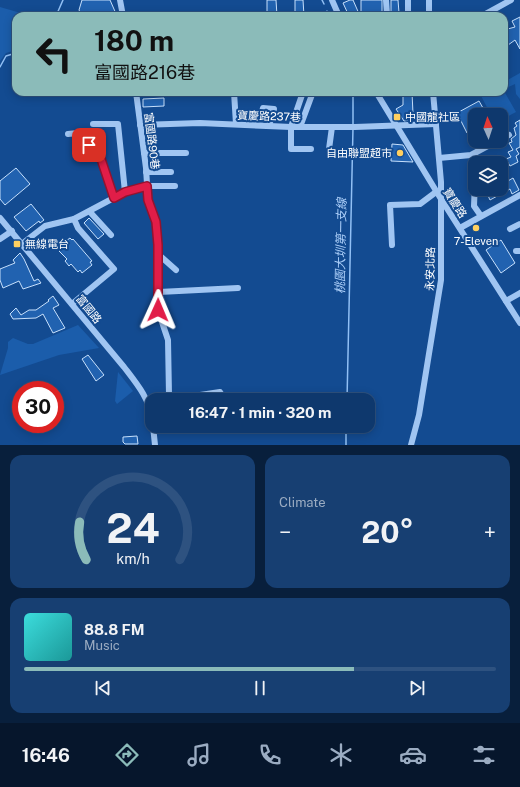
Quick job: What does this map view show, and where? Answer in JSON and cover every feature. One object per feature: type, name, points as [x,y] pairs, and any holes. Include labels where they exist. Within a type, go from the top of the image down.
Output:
[{"type":"street","points":[[120,0],[122,12]]},
{"type":"street","points":[[332,0],[337,12]]},
{"type":"street","points":[[386,0],[387,12]]},
{"type":"street","points":[[408,0],[408,12]]},
{"type":"street","points":[[429,0],[429,12]]},
{"type":"street","points":[[489,12],[511,0]]},
{"type":"street","name":"富國路90巷","points":[[136,96],[148,200],[156,222],[158,254],[158,310],[168,340],[169,393]]},
{"type":"street","points":[[234,96],[236,124]]},
{"type":"street","points":[[302,96],[291,127],[291,149],[311,149]]},
{"type":"street","points":[[300,127],[312,96]]},
{"type":"street","name":"寶慶路","points":[[378,96],[436,192],[520,324]]},
{"type":"street","name":"永安北路","points":[[411,445],[419,415],[441,280],[441,199],[434,96]]},
{"type":"street","points":[[262,116],[263,108],[274,110],[269,126]]},
{"type":"street","name":"寶慶路237巷","points":[[140,125],[200,123],[291,127],[353,127],[436,124]]},
{"type":"street","points":[[93,124],[118,124],[125,192]]},
{"type":"street","points":[[329,149],[332,127]]},
{"type":"street","points":[[68,134],[78,134],[100,156],[114,198]]},
{"type":"street","points":[[439,158],[471,155],[484,148]]},
{"type":"street","points":[[144,153],[186,153]]},
{"type":"street","points":[[146,172],[172,172]]},
{"type":"street","points":[[23,243],[45,226],[74,219],[90,212],[125,192],[147,186],[175,186]]},
{"type":"street","points":[[392,245],[390,205],[420,204],[436,192]]},
{"type":"street","points":[[460,228],[520,195]]},
{"type":"street","points":[[474,196],[474,206],[481,216]]},
{"type":"street","points":[[90,212],[111,235]]},
{"type":"street","name":"富國路","points":[[0,218],[23,243],[124,367],[145,396]]},
{"type":"street","points":[[72,304],[114,269],[78,228],[74,219]]},
{"type":"street","points":[[510,229],[520,224]]},
{"type":"street","points":[[0,239],[12,231]]},
{"type":"street","points":[[158,254],[176,270]]},
{"type":"street","points":[[158,292],[238,288]]},
{"type":"street","points":[[506,301],[520,293]]},
{"type":"street","points":[[154,433],[156,445]]},
{"type":"shaded area","points":[[0,7],[17,12],[12,12],[12,51],[6,53],[0,61]]},
{"type":"shaded area","points":[[520,73],[520,99],[516,94],[515,84],[508,87],[508,80]]},
{"type":"shaded area","points":[[481,96],[507,96],[516,112],[508,116],[508,108],[487,108]]},
{"type":"shaded area","points":[[78,325],[99,348],[59,355],[0,375],[8,348],[8,342],[13,338],[28,344],[33,344]]},
{"type":"shaded area","points":[[118,372],[133,391],[117,404],[115,401]]},
{"type":"building","points":[[82,0],[110,0],[115,12],[80,12],[79,10]]},
{"type":"building","points":[[267,0],[276,0],[277,12],[267,12]]},
{"type":"building","points":[[295,0],[303,0],[304,12],[295,12]]},
{"type":"building","points":[[353,0],[358,12],[347,12],[343,3]]},
{"type":"building","points":[[361,0],[382,0],[382,12],[361,12]]},
{"type":"building","points":[[391,0],[398,0],[399,12],[391,12]]},
{"type":"building","points":[[520,17],[520,49],[515,40],[508,45],[508,29],[515,27],[512,21]]},
{"type":"building","points":[[403,96],[412,96],[413,114],[410,114],[413,120],[404,121],[396,109],[403,105]]},
{"type":"building","points":[[164,98],[164,106],[143,107],[143,99]]},
{"type":"building","points":[[479,101],[483,108],[468,108],[467,133],[457,113]]},
{"type":"building","points":[[520,120],[520,147],[516,149],[519,154],[516,156],[518,162],[510,166],[508,158],[511,157],[508,152],[513,150],[509,143],[512,142],[511,139],[516,135],[514,128],[517,126],[515,123]]},
{"type":"building","name":"自由聯盟超市","points":[[392,144],[403,145],[413,162],[391,161]]},
{"type":"building","points":[[16,168],[30,184],[5,205],[0,199],[0,181]]},
{"type":"building","points":[[513,178],[519,190],[512,194],[510,189],[508,190],[508,181]]},
{"type":"building","points":[[488,196],[497,196],[490,200]]},
{"type":"building","points":[[31,204],[44,220],[40,223],[39,221],[26,231],[14,217]]},
{"type":"building","points":[[89,218],[104,234],[98,239],[84,223]]},
{"type":"building","points":[[70,238],[72,240],[73,239],[92,261],[90,262],[92,265],[82,273],[80,270],[78,272],[71,264],[69,266],[65,261],[67,259],[59,251],[61,249],[59,246]]},
{"type":"building","points":[[501,240],[515,263],[501,273],[486,250]]},
{"type":"building","points":[[20,253],[34,281],[38,279],[41,283],[23,289],[19,281],[3,288],[0,280],[0,269],[15,263],[13,260]]},
{"type":"building","points":[[53,296],[59,305],[53,308],[65,328],[53,333],[43,314],[36,318],[13,319],[10,314],[16,308],[21,315],[29,310],[36,310],[49,301],[48,300]]},
{"type":"building","points":[[88,355],[104,375],[96,381],[82,359]]},
{"type":"building","points":[[137,436],[138,444],[125,444],[123,442],[123,437]]},
{"type":"waterway","points":[[58,12],[63,0]]},
{"type":"waterway","name":"桃園大圳第一支線","points":[[322,0],[324,4]]},
{"type":"waterway","points":[[0,67],[6,56],[12,54]]},
{"type":"waterway","name":"桃園大圳第一支線","points":[[353,96],[353,124]]},
{"type":"waterway","name":"桃園大圳第一支線","points":[[347,393],[353,128]]},
{"type":"waterway","name":"桃園大圳第一支線","points":[[346,433],[346,445]]},
{"type":"place","name":"中國龍社區","points":[[397,117]]},
{"type":"place","name":"自由聯盟超市","points":[[400,153]]},
{"type":"place","name":"7-Eleven","points":[[476,228]]},
{"type":"place","name":"無線電台","points":[[17,244]]},
{"type":"route","points":[[89,145],[100,156],[114,198],[125,192],[147,186],[150,208],[156,222],[158,245],[158,310]]}]
